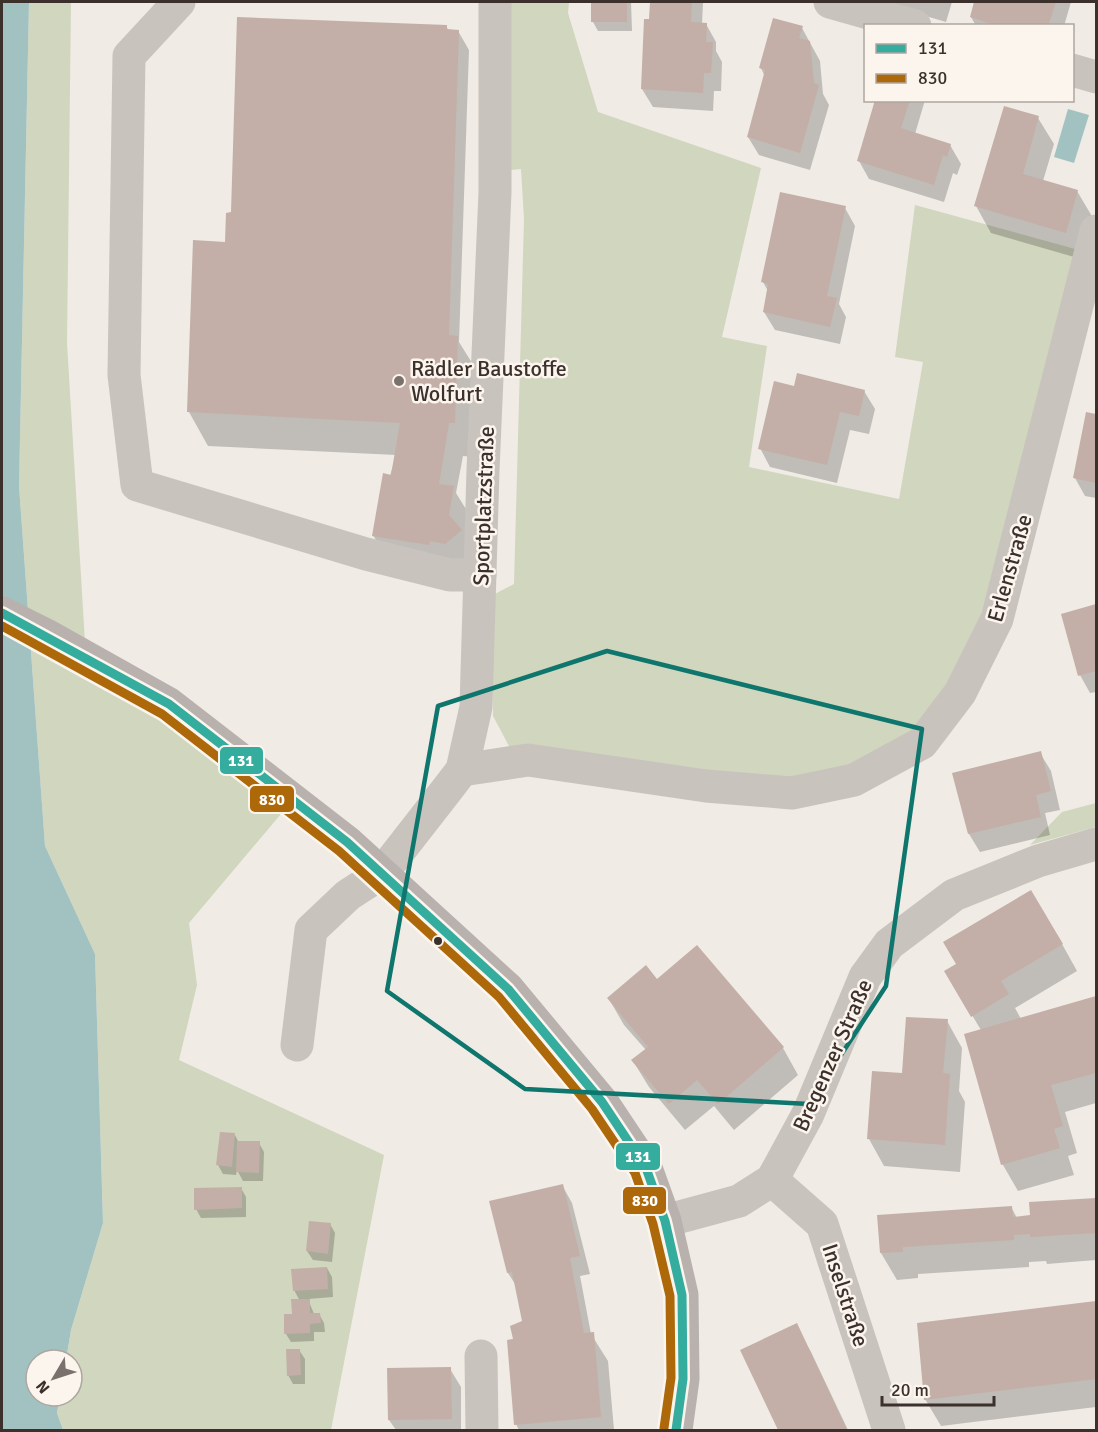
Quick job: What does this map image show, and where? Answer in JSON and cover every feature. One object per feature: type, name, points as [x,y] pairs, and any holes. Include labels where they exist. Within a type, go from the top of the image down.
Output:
[{"type":"main road","points":[[2,613],[122,676],[169,704],[347,842],[508,989],[602,1102],[646,1168],[666,1221],[682,1295],[683,1379],[675,1431]]},
{"type":"street","points":[[179,2],[129,56],[124,375],[137,485],[366,554],[450,575],[480,575]]},
{"type":"street","name":"Sportplatzstraße","points":[[297,1045],[311,930],[348,895],[382,873],[462,770],[476,707],[495,192],[495,2]]},
{"type":"street","points":[[830,2],[908,24]]},
{"type":"street","points":[[1074,71],[1096,77]]},
{"type":"street","name":"Erlenstraße","points":[[462,770],[528,759],[706,786],[792,793],[854,780],[922,743],[960,693],[997,619],[1096,231]]},
{"type":"street","name":"Bregenzer Straße","points":[[666,1221],[739,1201],[772,1180],[808,1114],[865,977],[889,944],[954,895],[1016,869],[1096,844]]},
{"type":"street","name":"Inselstraße","points":[[772,1180],[822,1224],[889,1431]]},
{"type":"street","points":[[481,1356],[482,1431]]},
{"type":"highlighted area","points":[[607,651],[922,729],[886,986],[809,1104],[525,1089],[387,991],[438,706]]},
{"type":"green space","points":[[29,2],[71,2],[67,343],[85,643],[286,808],[189,923],[197,985],[179,1060],[384,1155],[331,1430],[63,1430],[57,1413],[58,1408],[84,1408],[84,1348],[68,1348],[71,1330],[103,1223],[95,954],[45,846],[19,486]]},
{"type":"green space","points":[[499,2],[569,2],[568,13],[598,112],[761,168],[722,337],[767,346],[749,467],[899,499],[923,362],[895,357],[915,205],[1086,252],[996,618],[919,743],[831,779],[518,763],[493,716],[493,595],[514,584],[524,219],[521,169],[498,171]]},
{"type":"green space","points":[[1096,803],[1096,827],[1030,845],[1062,812]]},
{"type":"water","points":[[2,2],[29,2],[19,486],[45,846],[95,954],[103,1223],[71,1330],[68,1348],[24,1348],[24,1408],[58,1408],[57,1413],[63,1430],[2,1430]]},
{"type":"water","points":[[1068,109],[1089,115],[1074,163],[1054,157]]},
{"type":"building","points":[[591,2],[627,2],[627,22],[591,22]]},
{"type":"building","points":[[650,2],[692,2],[691,22],[707,23],[706,42],[713,42],[711,73],[704,73],[703,93],[641,89],[644,19],[649,19]]},
{"type":"building","points":[[974,2],[1056,2],[1049,24],[991,24],[970,17]]},
{"type":"building","points":[[237,17],[447,25],[447,29],[459,30],[449,335],[458,336],[455,423],[449,423],[439,484],[454,486],[449,515],[462,530],[445,544],[430,541],[429,545],[372,536],[383,473],[391,475],[400,423],[187,412],[193,240],[225,242],[226,213],[231,212]]},
{"type":"building","points":[[773,18],[803,26],[799,38],[810,41],[814,83],[819,85],[800,153],[747,137],[765,70],[759,68]]},
{"type":"building","points":[[874,102],[909,102],[901,128],[951,144],[947,157],[943,155],[934,185],[857,161]]},
{"type":"building","points":[[1004,106],[1039,116],[1023,174],[1078,190],[1066,233],[974,206]]},
{"type":"building","points":[[780,192],[846,206],[827,296],[837,298],[830,327],[763,312],[768,284],[761,282]]},
{"type":"building","points":[[797,373],[865,390],[859,416],[840,412],[827,465],[758,449],[774,381],[794,386]]},
{"type":"building","points":[[1086,412],[1096,414],[1096,483],[1073,478]]},
{"type":"building","points":[[1096,604],[1096,671],[1078,676],[1061,614]]},
{"type":"building","points":[[1041,751],[1051,791],[1036,795],[1041,817],[968,834],[952,773]]},
{"type":"building","points":[[1031,890],[1063,944],[1001,981],[1009,994],[971,1017],[944,971],[956,964],[943,942]]},
{"type":"building","points":[[697,945],[784,1047],[718,1104],[697,1080],[669,1104],[631,1060],[648,1047],[607,998],[646,965],[657,979]]},
{"type":"building","points":[[1096,996],[1096,1073],[1051,1085],[1063,1126],[1054,1129],[1060,1148],[1001,1165],[964,1034]]},
{"type":"building","points":[[906,1017],[948,1019],[943,1073],[950,1074],[945,1145],[867,1139],[872,1071],[902,1073]]},
{"type":"building","points":[[220,1132],[235,1133],[232,1167],[216,1165]]},
{"type":"building","points":[[237,1141],[260,1141],[259,1173],[236,1172]]},
{"type":"building","points":[[563,1184],[580,1256],[570,1258],[584,1333],[594,1332],[601,1417],[514,1425],[507,1340],[513,1339],[510,1326],[522,1321],[512,1272],[507,1273],[489,1201]]},
{"type":"building","points":[[242,1187],[242,1208],[194,1210],[194,1188]]},
{"type":"building","points":[[1096,1198],[1096,1233],[1030,1237],[1030,1234],[1014,1235],[1014,1240],[903,1247],[903,1252],[880,1253],[877,1215],[1012,1206],[1013,1217],[1030,1215],[1029,1202]]},
{"type":"building","points":[[309,1221],[331,1223],[328,1254],[306,1251]]},
{"type":"building","points":[[327,1267],[328,1289],[293,1291],[291,1269]]},
{"type":"building","points":[[291,1299],[310,1299],[310,1313],[320,1313],[321,1323],[310,1324],[310,1333],[284,1334],[284,1314],[292,1314]]},
{"type":"building","points":[[1096,1301],[1096,1379],[924,1400],[917,1323]]},
{"type":"building","points":[[797,1323],[847,1430],[778,1430],[740,1350]]},
{"type":"building","points":[[286,1349],[300,1349],[301,1375],[287,1376]]},
{"type":"building","points":[[451,1367],[452,1419],[388,1420],[387,1368]]},
{"type":"transit line","name":"131","points":[[2,613],[169,704],[347,842],[508,989],[602,1102],[646,1168],[665,1221],[682,1295],[683,1379],[676,1430]]},
{"type":"transit line","name":"830","points":[[2,626],[162,714],[339,851],[499,997],[592,1109],[635,1173],[653,1224],[670,1296],[671,1378],[664,1428]]},
{"type":"place","name":"Rädler Baustoffe Wolfurt","points":[[399,381]]}]
